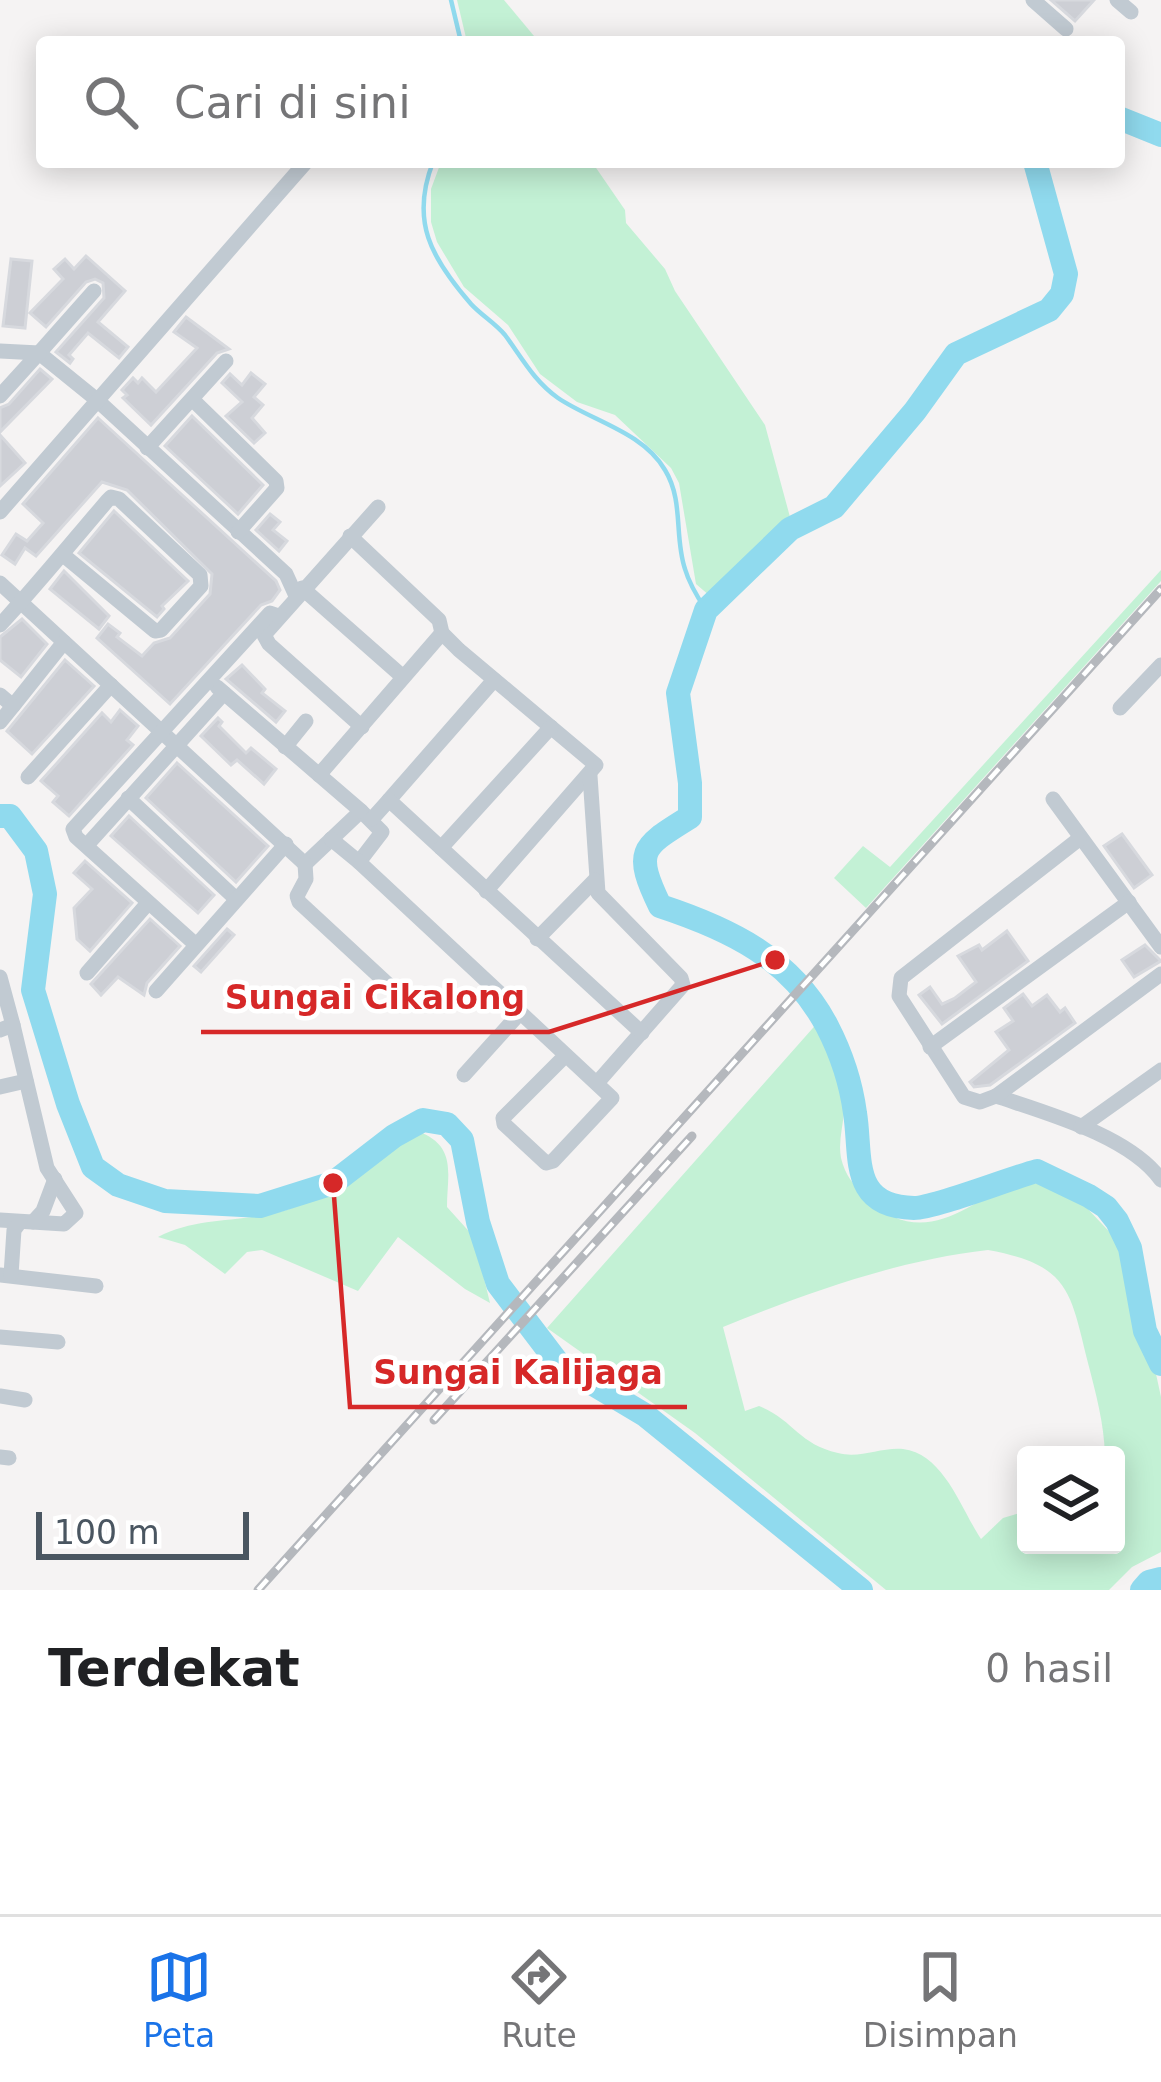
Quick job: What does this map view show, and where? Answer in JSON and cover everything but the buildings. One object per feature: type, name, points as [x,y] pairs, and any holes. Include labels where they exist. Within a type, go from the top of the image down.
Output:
[{"type":"street","points":[[1033,0],[1066,29]]},
{"type":"street","points":[[1117,0],[1131,12]]},
{"type":"street","points":[[0,512],[297,168]]},
{"type":"street","points":[[0,396],[94,291]]},
{"type":"street","points":[[0,350],[39,353],[97,400],[286,574],[296,589],[404,677]]},
{"type":"street","points":[[147,448],[226,361]]},
{"type":"street","points":[[194,400],[277,481],[277,488],[238,532]]},
{"type":"street","points":[[0,625],[109,498],[115,497],[200,575],[201,586],[161,631],[155,631],[62,554]]},
{"type":"street","points":[[362,727],[266,642],[264,634],[296,589],[377,507]]},
{"type":"street","points":[[350,536],[439,620],[442,633],[594,761],[596,770],[486,891]]},
{"type":"street","points":[[0,583],[286,844],[305,864],[299,902],[393,989]]},
{"type":"street","points":[[195,944],[73,829],[270,613],[278,616]]},
{"type":"street","points":[[320,775],[442,633]]},
{"type":"street","points":[[0,722],[6,700],[64,643]]},
{"type":"street","points":[[1120,708],[1161,664]]},
{"type":"street","points":[[211,680],[382,832],[358,862]]},
{"type":"street","points":[[305,864],[331,839],[389,800],[494,680]]},
{"type":"street","points":[[28,778],[111,685]]},
{"type":"street","points":[[88,845],[224,693]]},
{"type":"street","points":[[285,747],[306,721]]},
{"type":"street","points":[[441,848],[551,727]]},
{"type":"street","points":[[590,776],[595,880],[601,898],[683,982],[597,1083]]},
{"type":"street","points":[[128,798],[235,898]]},
{"type":"street","points":[[1053,799],[1161,947]]},
{"type":"street","points":[[389,800],[642,1033]]},
{"type":"street","points":[[331,839],[597,1083],[612,1102],[553,1161],[543,1162],[503,1118],[566,1055]]},
{"type":"street","points":[[1079,839],[901,978],[899,996],[930,1048],[964,1097],[980,1102],[996,1096],[1161,974]]},
{"type":"street","points":[[156,991],[286,844]]},
{"type":"street","points":[[537,939],[595,880]]},
{"type":"street","points":[[930,1048],[1129,902]]},
{"type":"street","points":[[87,973],[148,903]]},
{"type":"street","points":[[0,977],[6,1027],[26,1081],[47,1168],[74,1206],[74,1219],[64,1225],[0,1220]]},
{"type":"street","points":[[464,1075],[519,1014]]},
{"type":"street","points":[[1081,1127],[1161,1070]]},
{"type":"street","points":[[0,1087],[26,1081]]},
{"type":"street","points":[[996,1096],[1081,1127],[1158,1170]]},
{"type":"street","points":[[55,1179],[43,1211],[14,1231],[5,1275],[96,1286]]},
{"type":"street","points":[[0,1337],[58,1342]]},
{"type":"street","points":[[0,1396],[25,1400]]},
{"type":"green space","points":[[457,0],[504,0],[534,36],[466,36]]},
{"type":"green space","points":[[439,168],[596,168],[625,210],[626,223],[665,269],[765,425],[790,517],[710,596],[696,584],[679,483],[671,468],[615,415],[577,402],[540,374],[508,325],[464,287],[437,242],[431,222],[431,189]]},
{"type":"green space","points":[[1161,570],[1161,581],[866,908],[834,878],[863,846],[890,867]]},
{"type":"green space","points":[[820,1020],[843,1088],[843,1164],[858,1189],[885,1212],[904,1221],[941,1219],[1016,1178],[1063,1191],[1086,1207],[1119,1242],[1133,1321],[1153,1360],[1161,1397],[1161,1552],[1132,1567],[1109,1590],[886,1590],[695,1433],[547,1328]],"holes":[[[988,1250],[1051,1273],[1070,1300],[1104,1446],[1125,1446],[1125,1554],[1017,1554],[1017,1514],[1003,1518],[981,1539],[950,1485],[917,1453],[903,1449],[838,1453],[814,1444],[759,1406],[745,1411],[723,1327],[820,1290],[920,1261]]]},
{"type":"green space","points":[[422,1133],[445,1155],[447,1207],[474,1237],[490,1303],[398,1237],[358,1291],[262,1250],[247,1252],[225,1274],[185,1245],[158,1237],[193,1225],[265,1215],[302,1204]]},
{"type":"waterway","points":[[451,0],[460,36]]},
{"type":"waterway","points":[[1125,120],[1161,135]]},
{"type":"waterway","points":[[431,168],[424,221],[445,271],[550,391],[630,437],[655,457],[671,482],[682,557],[706,610]]},
{"type":"waterway","points":[[1037,168],[1066,274],[1062,294],[1049,310],[956,354],[834,507],[790,529],[706,610],[678,693],[690,817],[652,844],[645,861],[660,906],[756,949],[812,1002],[845,1068],[863,1176],[878,1199],[924,1207],[1037,1171],[1089,1196],[1106,1207],[1130,1248],[1145,1331],[1161,1364]]},
{"type":"waterway","points":[[0,816],[10,816],[36,851],[45,894],[33,990],[93,1167],[118,1185],[165,1201],[260,1206],[333,1183],[423,1120],[447,1124],[462,1140],[478,1222],[498,1284],[558,1363],[645,1415],[861,1590]]},
{"type":"waterway","points":[[1142,1590],[1161,1579]]},
{"type":"railway","points":[[258,1590],[1161,589]]},
{"type":"railway","points":[[434,1420],[692,1136]]},
{"type":"place","name":"Sungai Cikalong","points":[[775,960]]},
{"type":"place","name":"Sungai Kalijaga","points":[[333,1183]]}]
